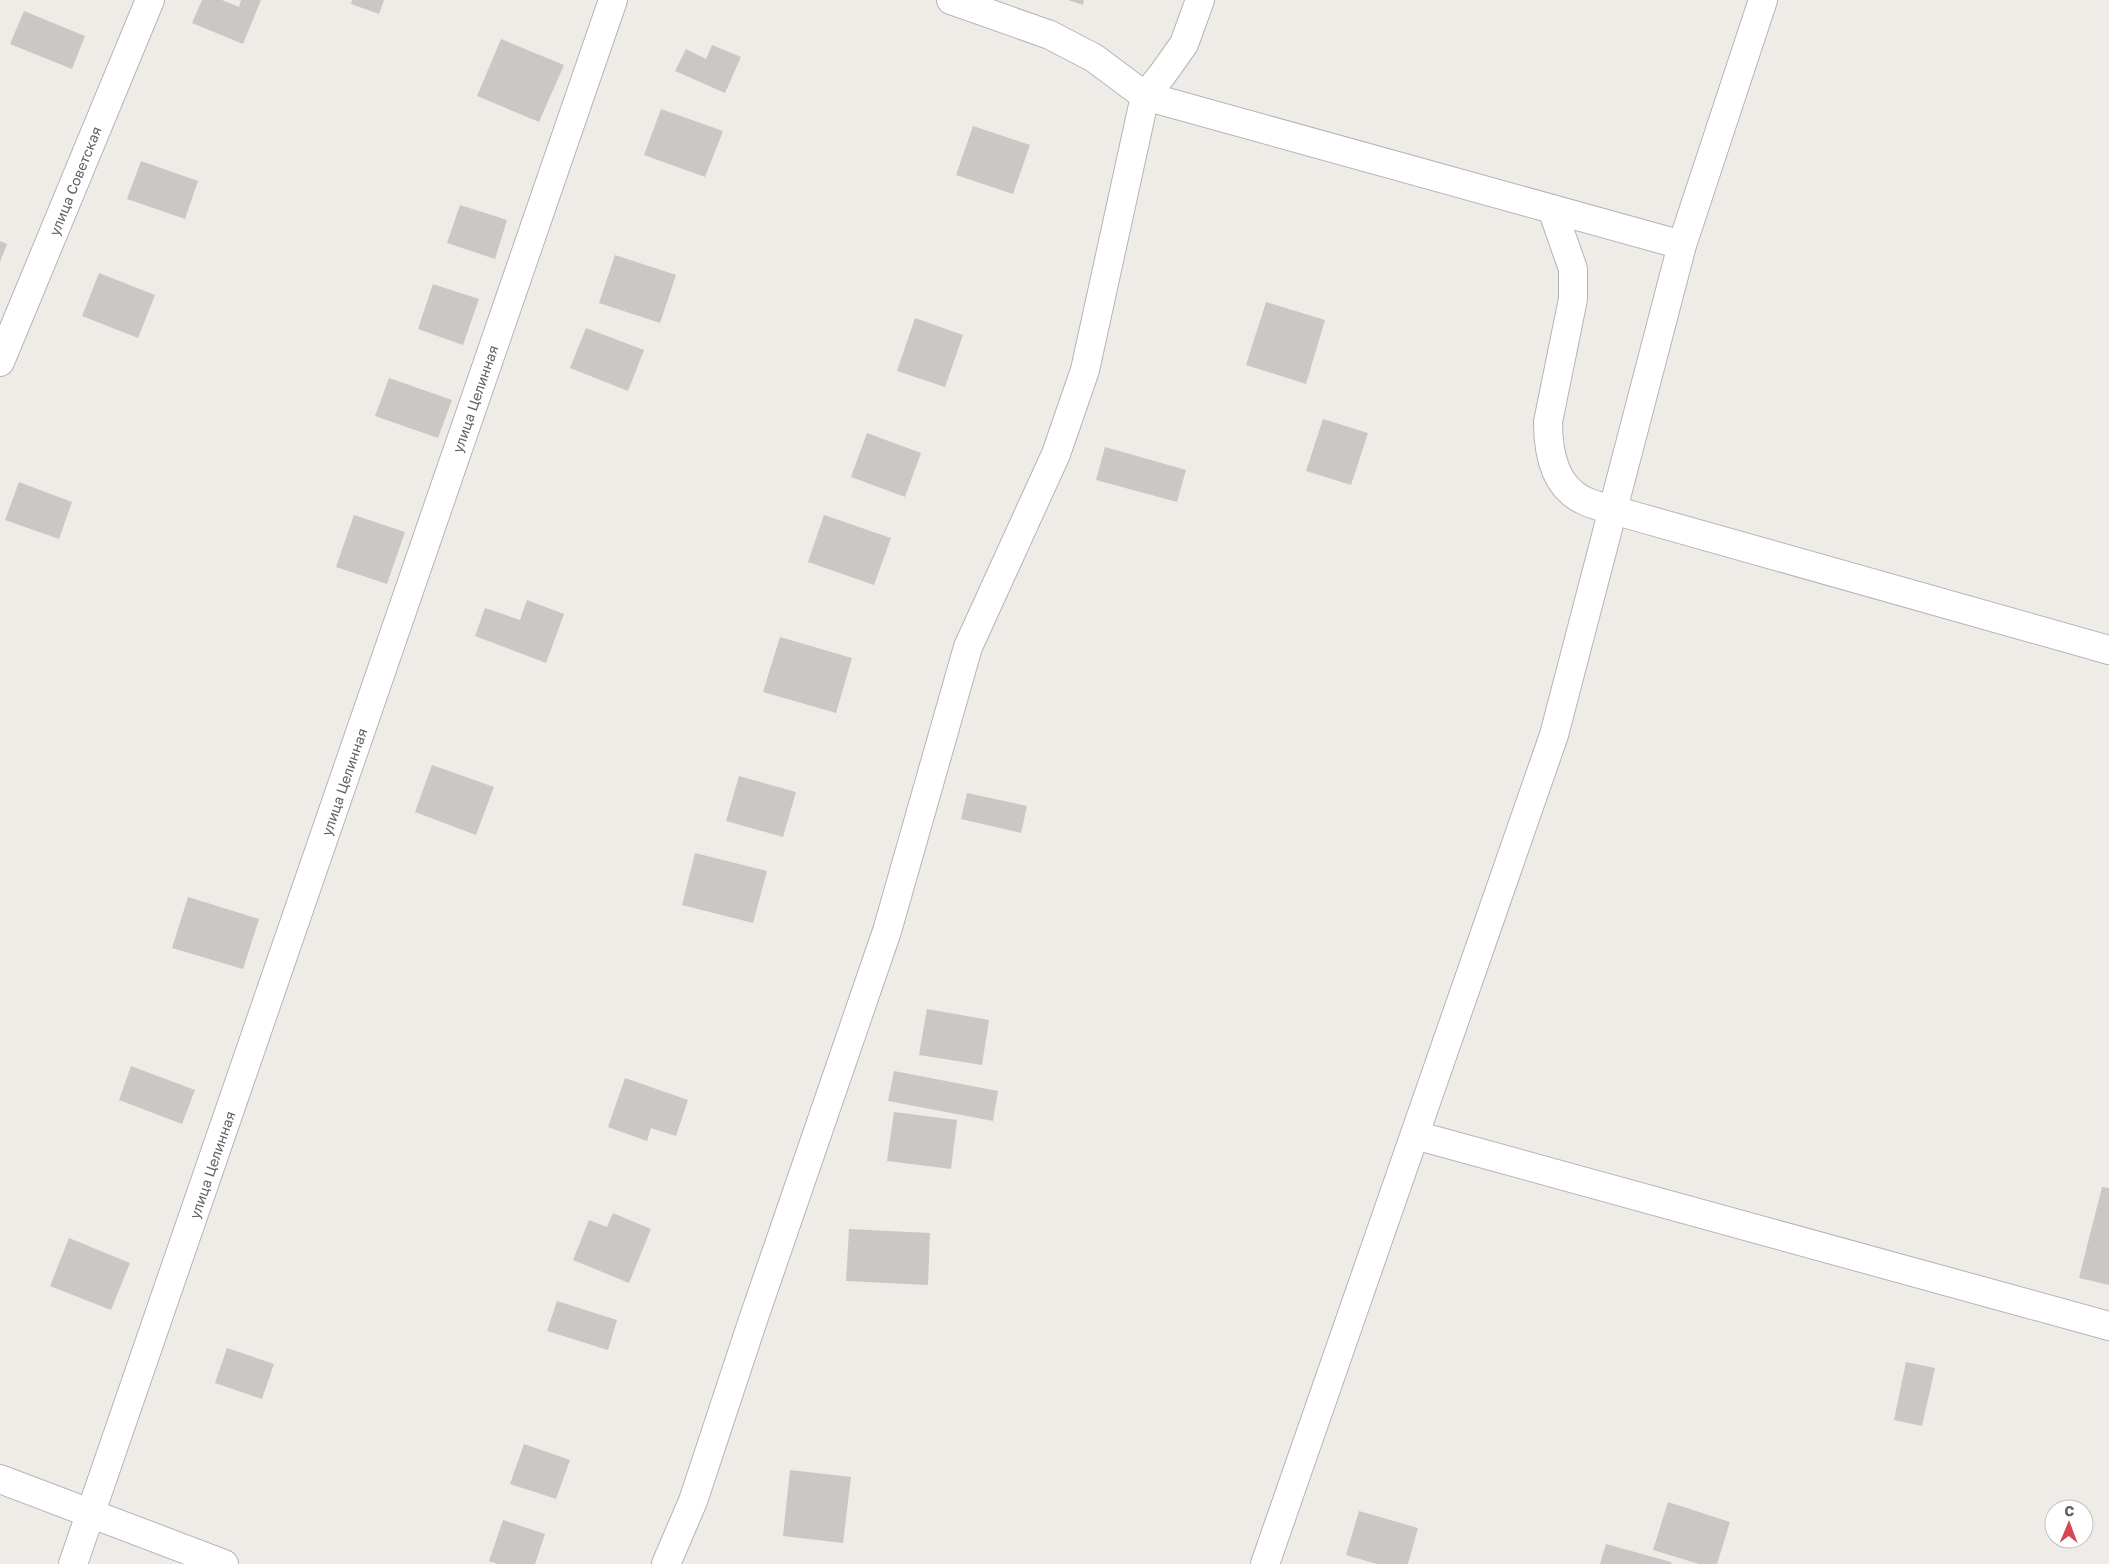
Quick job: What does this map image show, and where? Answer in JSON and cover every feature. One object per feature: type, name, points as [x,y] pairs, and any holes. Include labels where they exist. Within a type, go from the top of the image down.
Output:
[{"type":"street","name":"улица Советская","points":[[0,362],[150,0]]},
{"type":"street","name":"улица Целинная","points":[[73,1564],[613,0]]},
{"type":"street","points":[[951,0],[1050,35],[1094,58],[1145,96],[1682,245]]},
{"type":"street","points":[[666,1564],[693,1501],[753,1320],[887,931],[968,647],[1056,454],[1085,370],[1145,96],[1184,44],[1200,0]]},
{"type":"street","points":[[1265,1564],[1554,735],[1682,245],[1763,0]]},
{"type":"street","points":[[1552,209],[1573,270],[1573,299],[1548,422],[1548,442],[1551,458],[1565,487],[1583,500],[1613,510],[2109,650]]},
{"type":"street","points":[[1415,1135],[2109,1326]]},
{"type":"street","points":[[0,1479],[224,1564]]},
{"type":"building","points":[[202,0],[222,0],[239,7],[241,0],[261,0],[243,44],[192,23]]},
{"type":"building","points":[[352,0],[384,0],[379,14],[351,4]]},
{"type":"building","points":[[1068,0],[1084,0],[1083,5]]},
{"type":"building","points":[[24,11],[85,36],[72,69],[10,44]]},
{"type":"building","points":[[501,39],[564,65],[539,122],[477,96]]},
{"type":"building","points":[[712,45],[741,57],[725,93],[675,71],[686,49],[706,59]]},
{"type":"building","points":[[661,109],[723,131],[705,177],[644,155]]},
{"type":"building","points":[[973,126],[1030,145],[1013,194],[956,175]]},
{"type":"building","points":[[141,161],[198,181],[185,219],[127,199]]},
{"type":"building","points":[[460,205],[507,220],[495,259],[447,243]]},
{"type":"building","points":[[0,241],[7,244],[0,262]]},
{"type":"building","points":[[615,255],[676,275],[660,323],[599,303]]},
{"type":"building","points":[[99,273],[155,295],[138,338],[82,316]]},
{"type":"building","points":[[433,284],[479,299],[463,345],[418,329]]},
{"type":"building","points":[[1266,302],[1325,320],[1306,384],[1246,365]]},
{"type":"building","points":[[915,318],[963,335],[945,387],[897,371]]},
{"type":"building","points":[[586,328],[644,350],[628,391],[570,368]]},
{"type":"building","points":[[389,378],[452,400],[438,438],[375,416]]},
{"type":"building","points":[[1323,419],[1368,433],[1351,485],[1306,471]]},
{"type":"building","points":[[867,433],[921,453],[905,497],[851,477]]},
{"type":"building","points":[[1105,447],[1186,470],[1177,502],[1096,480]]},
{"type":"building","points":[[19,482],[72,502],[59,539],[5,520]]},
{"type":"building","points":[[354,515],[405,532],[387,584],[336,567]]},
{"type":"building","points":[[824,515],[891,538],[874,585],[808,562]]},
{"type":"building","points":[[527,600],[564,614],[546,663],[475,636],[485,608],[520,620]]},
{"type":"building","points":[[780,637],[852,658],[836,713],[763,692]]},
{"type":"building","points":[[432,765],[494,787],[476,835],[415,812]]},
{"type":"building","points":[[739,776],[796,792],[783,837],[726,821]]},
{"type":"building","points":[[967,793],[1027,806],[1021,833],[961,819]]},
{"type":"building","points":[[695,853],[767,871],[753,923],[682,905]]},
{"type":"building","points":[[188,897],[259,919],[243,969],[172,948]]},
{"type":"building","points":[[927,1009],[989,1020],[982,1065],[919,1055]]},
{"type":"building","points":[[131,1066],[195,1090],[182,1124],[119,1100]]},
{"type":"building","points":[[894,1071],[998,1091],[993,1121],[888,1101]]},
{"type":"building","points":[[625,1078],[688,1100],[676,1136],[651,1128],[647,1141],[608,1127]]},
{"type":"building","points":[[894,1112],[957,1120],[951,1169],[887,1161]]},
{"type":"building","points":[[2102,1187],[2109,1188],[2109,1285],[2079,1278]]},
{"type":"building","points":[[613,1213],[651,1229],[629,1283],[573,1260],[589,1220],[607,1227]]},
{"type":"building","points":[[849,1229],[930,1233],[928,1285],[846,1281]]},
{"type":"building","points":[[69,1238],[130,1263],[111,1310],[50,1286]]},
{"type":"building","points":[[557,1301],[617,1320],[608,1350],[547,1331]]},
{"type":"building","points":[[227,1348],[274,1364],[262,1399],[215,1383]]},
{"type":"building","points":[[1906,1362],[1935,1368],[1922,1426],[1894,1420]]},
{"type":"building","points":[[524,1444],[570,1460],[556,1499],[510,1484]]},
{"type":"building","points":[[790,1470],[851,1477],[843,1543],[783,1536]]},
{"type":"building","points":[[1668,1502],[1730,1522],[1717,1564],[1699,1564],[1653,1550]]},
{"type":"building","points":[[1359,1511],[1418,1528],[1408,1564],[1377,1564],[1346,1555]]},
{"type":"building","points":[[503,1520],[545,1534],[535,1564],[498,1564],[489,1561]]},
{"type":"building","points":[[1606,1544],[1671,1562],[1671,1564],[1600,1564]]}]
